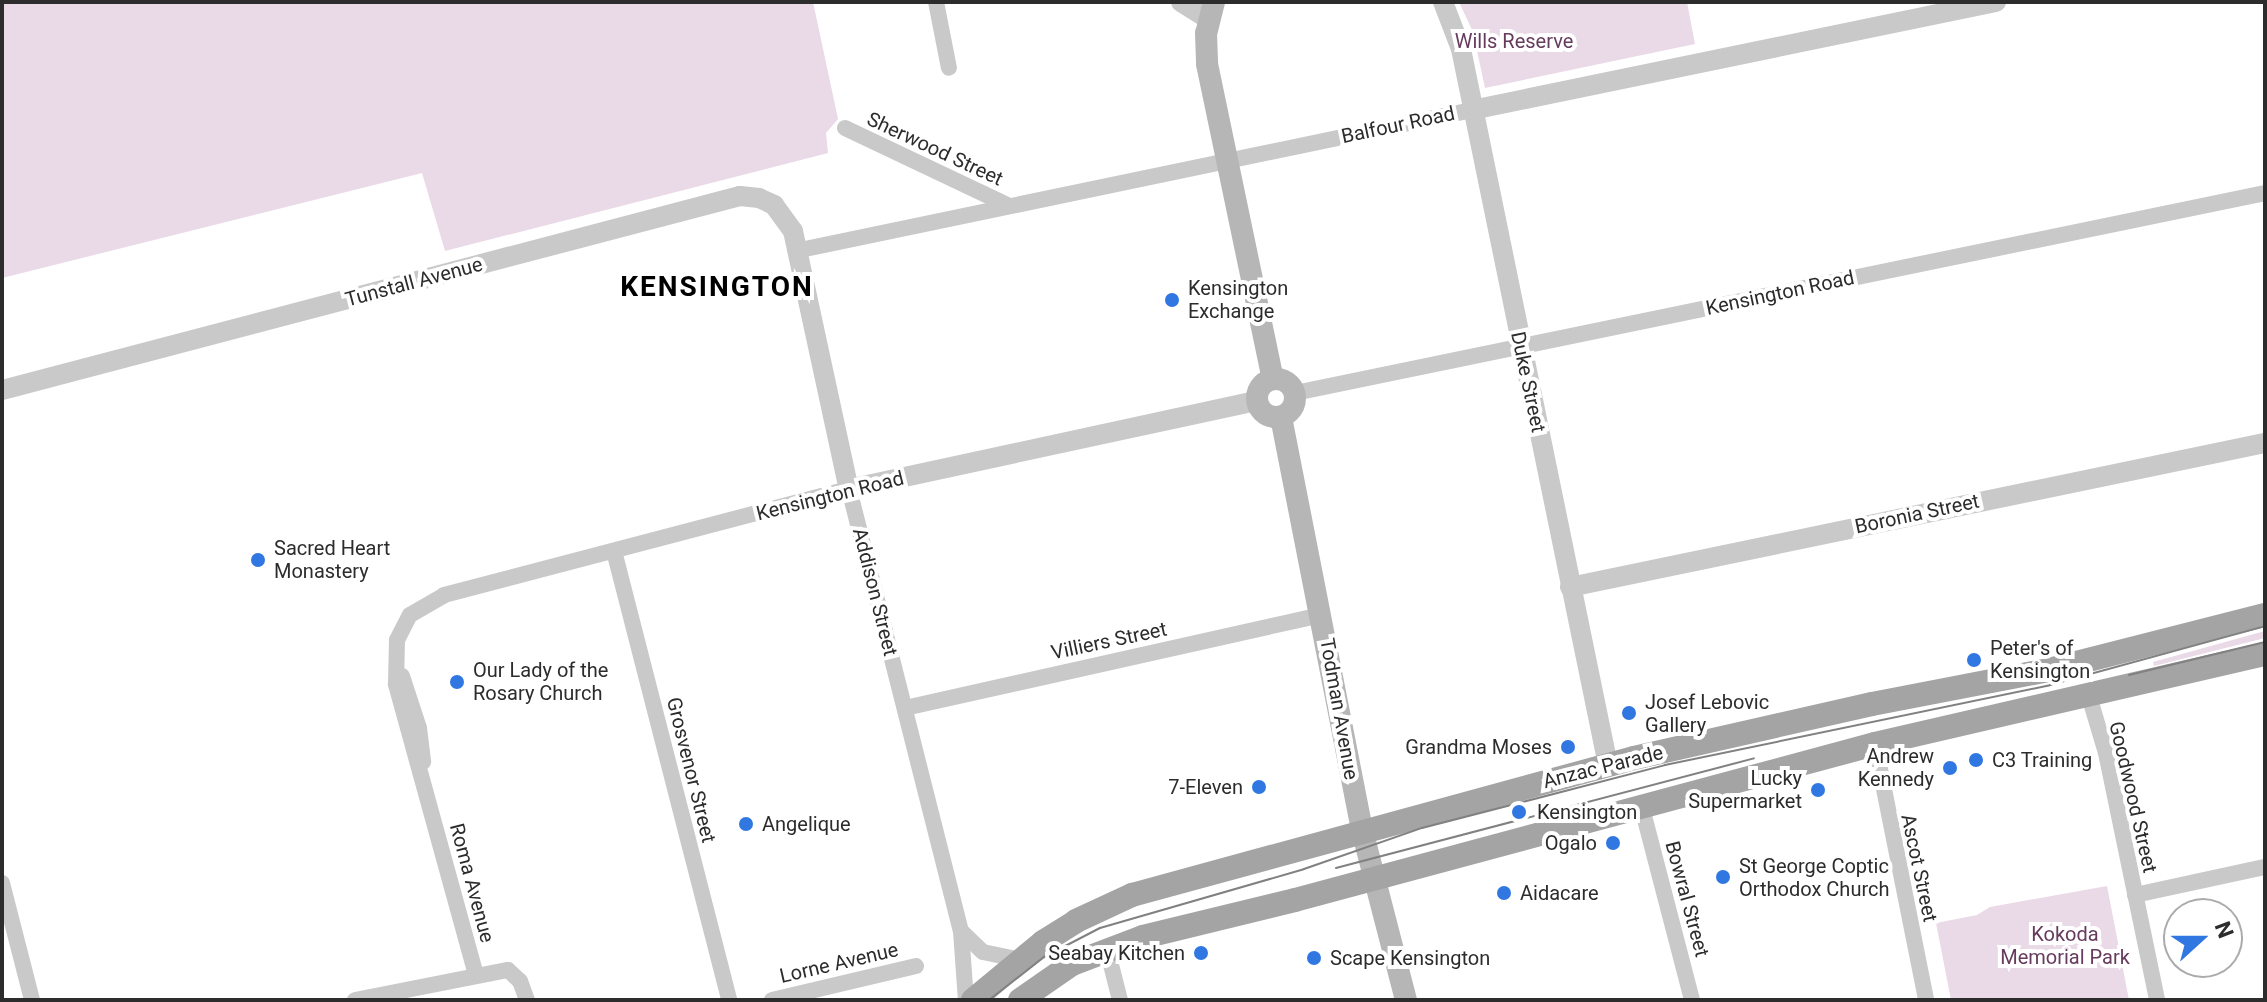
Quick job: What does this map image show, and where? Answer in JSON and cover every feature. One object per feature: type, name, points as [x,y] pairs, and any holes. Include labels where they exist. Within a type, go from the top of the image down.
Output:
[{"type":"main road","points":[[1211,11],[1207,64],[1273,379]]},
{"type":"main road","points":[[1273,379],[1284,380],[1295,393],[1291,410],[1281,417],[1268,415],[1257,401],[1259,389],[1273,379]]},
{"type":"main road","name":"Todman Avenue","points":[[1281,417],[1362,830],[1406,1000]]},
{"type":"main road","name":"Anzac Parade","points":[[973,1000],[1020,960],[1076,921],[1132,895],[1608,765],[1872,704],[2049,670],[2265,615]]},
{"type":"main road","points":[[1020,1000],[1063,969],[1107,949],[1875,744],[2265,654]]},
{"type":"street","points":[[936,2],[949,68]]},
{"type":"street","points":[[1181,2],[1211,11]]},
{"type":"street","name":"Duke Street","points":[[1443,2],[1458,33],[1608,765]]},
{"type":"street","name":"Balfour Road","points":[[800,250],[1996,2]]},
{"type":"street","name":"Sherwood Street","points":[[845,128],[1009,206]]},
{"type":"street","name":"Kensington Road","points":[[1295,393],[2265,193]]},
{"type":"street","name":"Tunstall Avenue","points":[[2,390],[326,306],[721,198],[759,198],[774,205],[793,231],[800,250]]},
{"type":"street","name":"Addison Street","points":[[800,250],[849,489],[961,931],[966,1000]]},
{"type":"street","name":"Kensington Road","points":[[410,615],[444,595],[849,489],[1257,401]]},
{"type":"street","name":"Boronia Street","points":[[1570,587],[2265,443]]},
{"type":"street","name":"Grosvenor Street","points":[[614,551],[729,1000]]},
{"type":"street","name":"Roma Avenue","points":[[410,615],[397,640],[395,660],[419,728],[425,781],[476,975],[508,970],[520,981],[527,1000]]},
{"type":"street","name":"Villiers Street","points":[[905,708],[1321,615]]},
{"type":"street","name":"Goodwood Street","points":[[2089,696],[2106,753],[2157,1000]]},
{"type":"street","name":"Ascot Street","points":[[1875,744],[1926,1000]]},
{"type":"street","name":"Bowral Street","points":[[1642,808],[1692,1000]]},
{"type":"street","points":[[2135,895],[2265,867]]},
{"type":"street","points":[[2,883],[32,1000]]},
{"type":"street","points":[[961,931],[983,952],[1020,960]]},
{"type":"street","points":[[1107,949],[1120,1000]]},
{"type":"street","name":"Lorne Avenue","points":[[772,1000],[916,966]]},
{"type":"street","points":[[355,1000],[476,975]]},
{"type":"green space","points":[[2,2],[813,2],[838,119],[826,133],[828,153],[445,251],[422,173],[2,278]]},
{"type":"green space","name":"Wills Reserve","points":[[1459,2],[1687,2],[1695,44],[1485,88],[1473,32]]},
{"type":"green space","points":[[2265,631],[2265,638],[2154,666],[2153,662]]},
{"type":"green space","name":"Kokoda Memorial Park","points":[[2107,886],[2129,1000],[1951,1000],[1936,923],[1977,915],[1990,907]]},
{"type":"tram line","points":[[989,1000],[1044,957],[1100,928],[1304,869],[1422,828],[1665,765],[2050,685],[2265,626]]},
{"type":"tram line","points":[[2129,675],[2265,642]]},
{"type":"tram line","points":[[1336,868],[1754,758]]},
{"type":"place","name":"Kensington Exchange","points":[[1172,300]]},
{"type":"place","name":"Sacred Heart Monastery","points":[[258,560]]},
{"type":"place","name":"Peter's of Kensington","points":[[1974,660]]},
{"type":"place","name":"Our Lady of the Rosary Church","points":[[457,682]]},
{"type":"place","name":"Josef Lebovic Gallery","points":[[1629,713]]},
{"type":"place","name":"Grandma Moses","points":[[1568,747]]},
{"type":"place","name":"C3 Training","points":[[1976,760]]},
{"type":"place","name":"Andrew Kennedy","points":[[1950,768]]},
{"type":"place","name":"7-Eleven","points":[[1259,787]]},
{"type":"place","name":"Lucky Supermarket","points":[[1818,790]]},
{"type":"place","name":"Kensington","points":[[1519,812]]},
{"type":"place","name":"Angelique","points":[[746,824]]},
{"type":"place","name":"Ogalo","points":[[1613,843]]},
{"type":"place","name":"St George Coptic Orthodox Church","points":[[1723,877]]},
{"type":"place","name":"Aidacare","points":[[1504,893]]},
{"type":"place","name":"Seabay Kitchen","points":[[1201,953]]},
{"type":"place","name":"Scape Kensington","points":[[1314,958]]},
{"type":"district","name":"KENSINGTON","points":[[717,287]]}]
